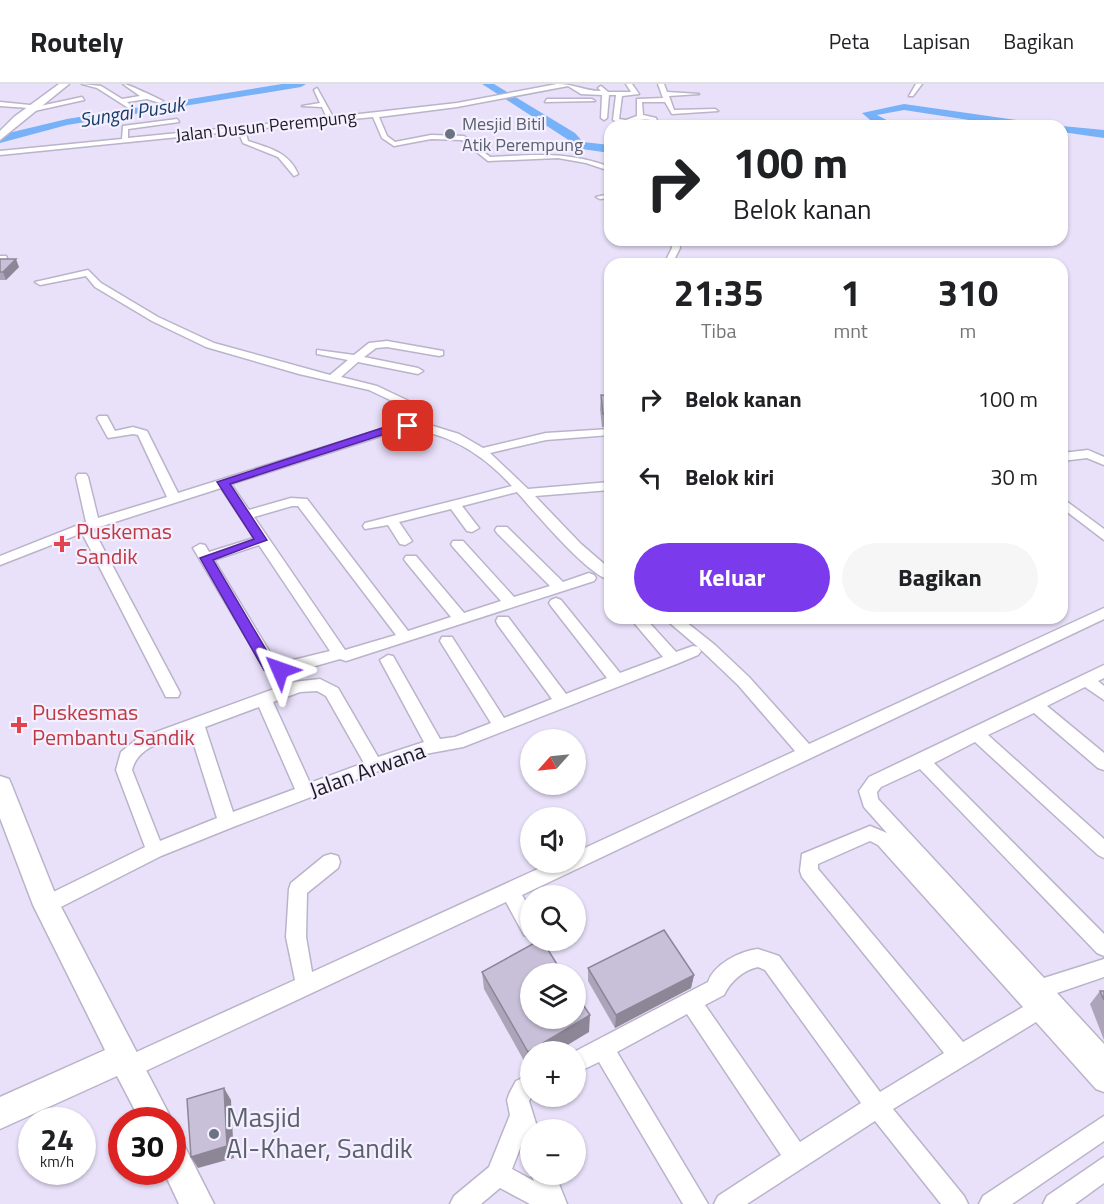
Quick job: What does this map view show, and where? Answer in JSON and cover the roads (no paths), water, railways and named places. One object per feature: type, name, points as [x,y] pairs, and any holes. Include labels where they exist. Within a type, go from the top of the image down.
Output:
[{"type":"main road","points":[[1,135],[64,84]]},
{"type":"main road","points":[[0,786],[46,904],[149,1107]]},
{"type":"main road","points":[[0,1113],[126,1061]]},
{"type":"main road","points":[[186,1182],[197,1204]]},
{"type":"street","points":[[85,84],[97,87],[130,107]]},
{"type":"street","points":[[97,87],[112,84]]},
{"type":"street","points":[[126,84],[145,97],[160,101]]},
{"type":"street","points":[[375,115],[525,94],[569,84],[579,92],[605,97]]},
{"type":"street","points":[[595,84],[605,97],[604,118]]},
{"type":"street","points":[[547,101],[636,94],[629,84]]},
{"type":"street","points":[[911,95],[919,84]]},
{"type":"street","points":[[640,117],[639,99],[665,94],[684,87]]},
{"type":"street","points":[[317,90],[330,118]]},
{"type":"street","points":[[616,120],[619,94]]},
{"type":"street","points":[[665,94],[696,94]]},
{"type":"street","points":[[665,94],[711,103]]},
{"type":"street","points":[[665,94],[673,112],[715,111]]},
{"type":"street","points":[[121,101],[145,97]]},
{"type":"street","points":[[0,104],[33,108],[82,99]]},
{"type":"street","points":[[304,106],[324,105]]},
{"type":"street","name":"Jalan Dusun Perempung","points":[[3,153],[375,115],[384,137],[393,143],[431,137],[464,138],[488,159],[558,156],[587,161],[604,167]]},
{"type":"street","points":[[633,120],[640,117],[654,120]]},
{"type":"street","points":[[125,141],[124,128],[177,122]]},
{"type":"street","points":[[241,128],[245,142],[277,153],[290,165],[294,174]]},
{"type":"street","points":[[3,153],[7,162]]},
{"type":"street","points":[[600,197],[604,197]]},
{"type":"street","points":[[40,282],[88,273],[98,285],[155,319],[210,345],[373,388],[399,399],[416,410],[424,425]]},
{"type":"street","points":[[404,347],[413,337]]},
{"type":"street","points":[[333,379],[374,345],[439,353]]},
{"type":"street","points":[[321,352],[418,371]]},
{"type":"street","points":[[103,418],[112,436],[133,430],[143,433],[174,499]]},
{"type":"street","points":[[0,561],[89,526],[223,482],[395,427],[424,425],[482,452],[500,464],[562,534],[604,572]]},
{"type":"street","points":[[482,452],[526,439],[582,431],[604,432]]},
{"type":"street","points":[[1068,447],[1082,454]]},
{"type":"street","points":[[1068,456],[1082,454],[1101,456]]},
{"type":"street","points":[[82,477],[89,526],[172,693]]},
{"type":"street","points":[[223,482],[340,654]]},
{"type":"street","points":[[370,526],[454,504],[523,490],[604,486]]},
{"type":"street","points":[[244,516],[291,502],[302,502],[406,638]]},
{"type":"street","points":[[454,504],[472,528]]},
{"type":"street","points":[[1068,507],[1104,537]]},
{"type":"street","points":[[392,521],[405,541]]},
{"type":"street","points":[[502,530],[560,587]]},
{"type":"street","points":[[261,540],[203,553],[272,669],[280,670],[340,654],[355,655],[588,578]]},
{"type":"street","points":[[458,544],[511,603]]},
{"type":"street","points":[[411,559],[462,620]]},
{"type":"street","points":[[556,603],[618,681]]},
{"type":"street","points":[[586,856],[1104,613]]},
{"type":"street","points":[[503,621],[564,702]]},
{"type":"street","points":[[642,624],[674,659]]},
{"type":"street","points":[[679,624],[717,653],[807,753]]},
{"type":"street","points":[[447,641],[501,726]]},
{"type":"street","name":"Jalan Arwana","points":[[46,904],[155,851],[226,822],[418,749],[457,743],[693,651]]},
{"type":"street","points":[[388,660],[435,746]]},
{"type":"street","points":[[1104,671],[875,782],[868,791],[870,802],[1040,999],[1104,1081]]},
{"type":"street","points":[[1086,680],[1104,694]]},
{"type":"street","points":[[155,851],[124,764],[135,748],[150,741],[291,689],[309,684],[320,685],[332,692],[374,766]]},
{"type":"street","points":[[264,699],[305,792]]},
{"type":"street","points":[[1035,705],[1104,763]]},
{"type":"street","points":[[196,725],[226,822]]},
{"type":"street","points":[[976,734],[1104,850]]},
{"type":"street","points":[[922,761],[1104,946]]},
{"type":"street","points":[[961,1057],[809,871],[809,860],[863,835],[877,835],[1104,1060]]},
{"type":"street","points":[[306,984],[298,959],[294,918],[298,889],[331,862]]},
{"type":"street","points":[[126,1061],[306,984],[551,873]]},
{"type":"street","points":[[510,892],[520,910]]},
{"type":"street","points":[[586,1057],[717,988],[719,979],[752,957],[768,960],[877,1106],[956,1204]]},
{"type":"street","points":[[726,1204],[877,1106],[961,1057],[1040,999],[1104,968]]},
{"type":"street","points":[[691,1002],[798,1159]]},
{"type":"street","points":[[603,1048],[696,1204]]},
{"type":"street","points":[[520,1096],[518,1100],[522,1119]]},
{"type":"street","points":[[462,1204],[498,1175],[520,1115]]},
{"type":"street","points":[[991,1204],[1104,1127]]},
{"type":"street","points":[[1055,1204],[1104,1169]]},
{"type":"street","points":[[498,1175],[554,1203]]},
{"type":"street","points":[[547,1185],[554,1203]]},
{"type":"waterway","name":"Sungai Pusuk","points":[[0,139],[67,122],[301,84]]},
{"type":"waterway","points":[[487,84],[571,136],[579,145],[604,148]]},
{"type":"waterway","points":[[876,120],[868,113],[904,107],[931,109],[987,120]]},
{"type":"waterway","points":[[1068,130],[1104,134]]},
{"type":"place","name":"Mesjid Bitil Atik Perempung","points":[[450,134]]},
{"type":"place","name":"Puskemas Sandik","points":[[62,544]]},
{"type":"place","name":"Puskesmas Pembantu Sandik","points":[[19,725]]},
{"type":"place","name":"Masjid Al-Khaer, Sandik","points":[[214,1134]]}]
